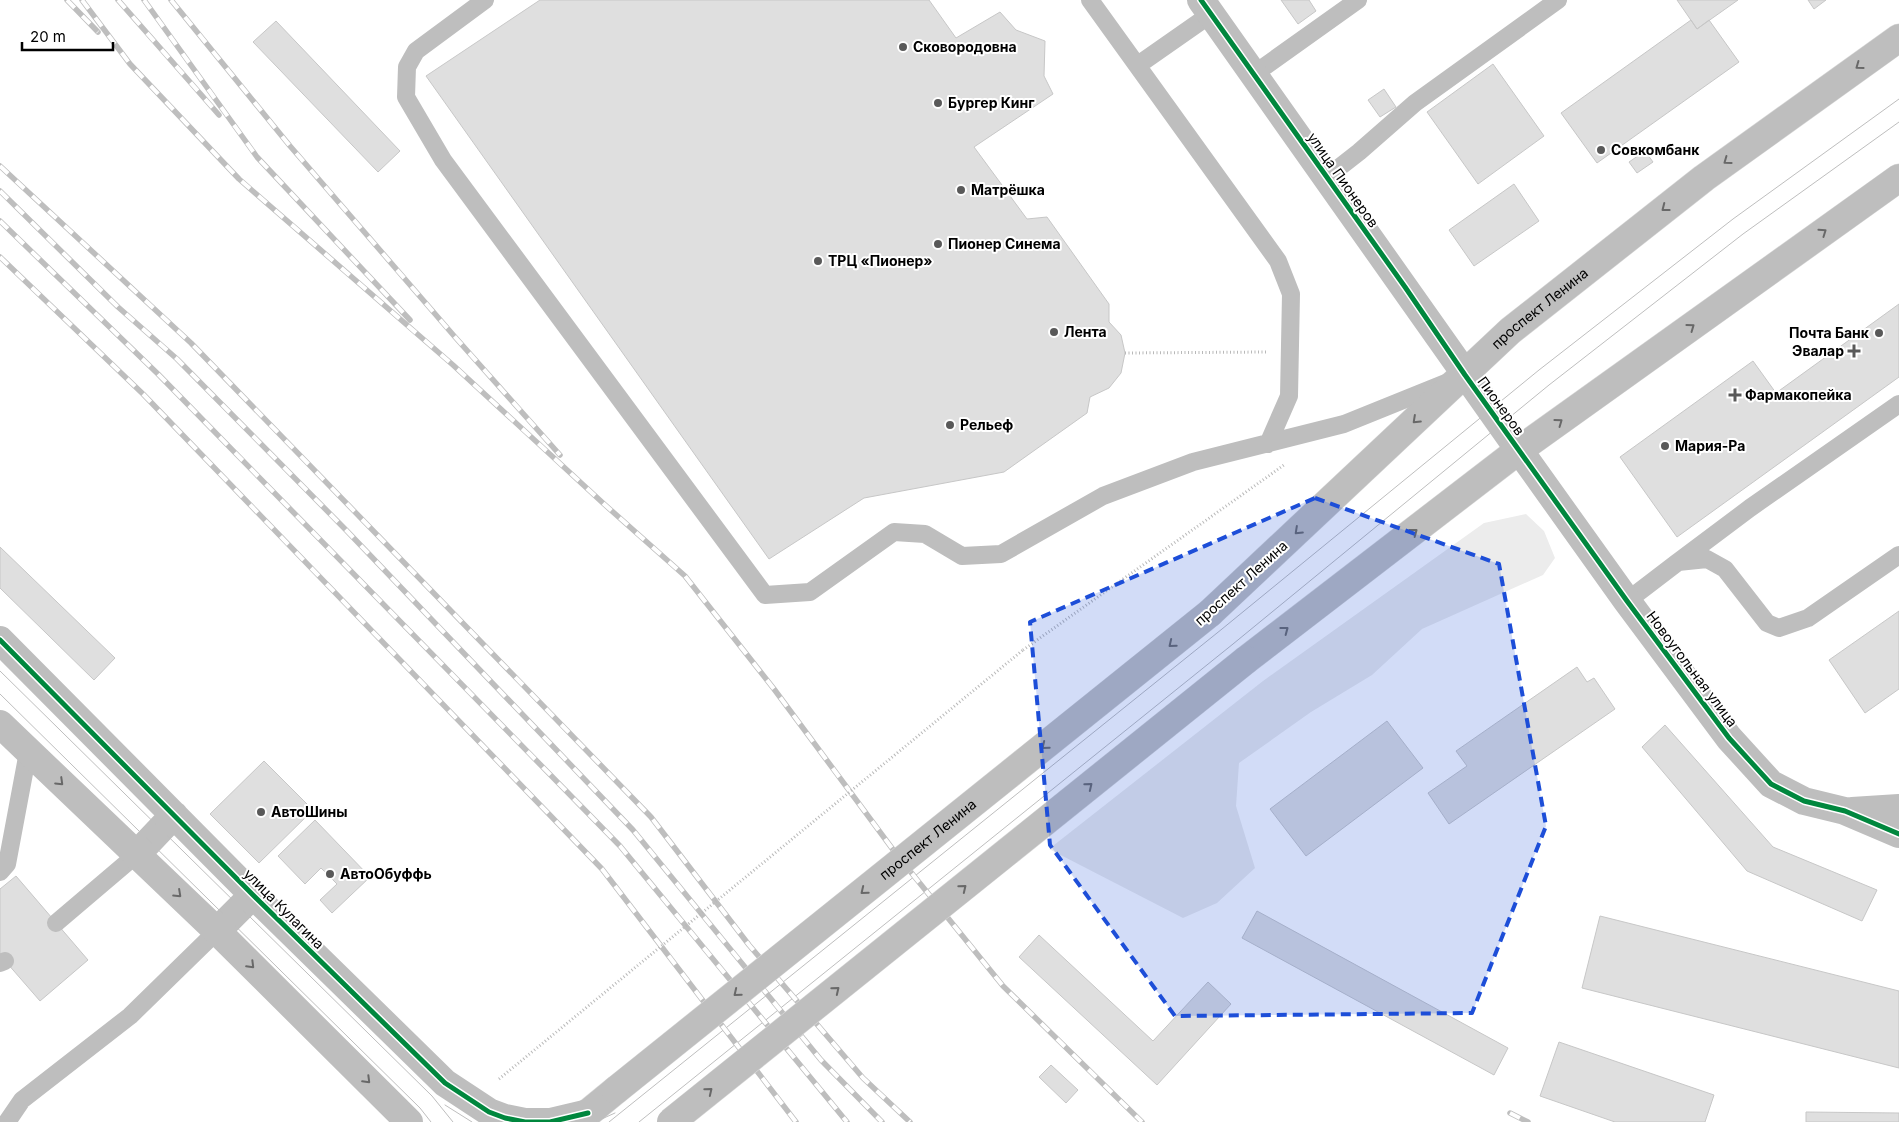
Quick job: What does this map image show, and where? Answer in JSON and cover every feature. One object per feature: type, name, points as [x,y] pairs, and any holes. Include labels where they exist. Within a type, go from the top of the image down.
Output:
[{"type":"main road","name":"улица Пионеров","points":[[1206,7],[1406,287],[1465,375]]},
{"type":"main road","name":"проспект Ленина","points":[[582,1117],[1210,613],[1510,331],[1704,178],[1899,38]]},
{"type":"main road","points":[[672,1122],[1246,660],[1520,450],[1899,178]]},
{"type":"main road","name":"Пионеров","points":[[1465,375],[1520,450]]},
{"type":"main road","name":"Новоугольная улица","points":[[1520,450],[1627,601],[1729,738],[1771,784],[1804,801],[1845,811],[1899,834]]},
{"type":"main road","name":"улица Кулагина","points":[[0,640],[253,895],[445,1083],[465,1098],[489,1112],[505,1118],[524,1122],[550,1122],[582,1117]]},
{"type":"main road","points":[[0,724],[217,931],[409,1122]]},
{"type":"main road","points":[[1845,811],[1899,808]]},
{"type":"main road","points":[[136,855],[174,815]]},
{"type":"main road","points":[[217,931],[253,895]]},
{"type":"lane","points":[[485,0],[416,51],[407,67],[406,97],[443,160],[765,595],[810,592],[894,532],[925,534],[962,556],[1002,554],[1103,496],[1194,462],[1344,424],[1465,375]]},
{"type":"lane","points":[[1090,0],[1278,261],[1291,294],[1289,396],[1268,444]]},
{"type":"lane","points":[[1254,74],[1358,0]]},
{"type":"lane","points":[[1327,177],[1415,103],[1558,0]]},
{"type":"lane","points":[[1138,65],[1206,7]]},
{"type":"lane","points":[[1627,601],[1750,508],[1899,404]]},
{"type":"lane","points":[[1678,562],[1707,559],[1725,569],[1767,623],[1779,628],[1808,618],[1899,556]]},
{"type":"lane","points":[[0,872],[7,864],[28,752]]},
{"type":"lane","points":[[56,923],[136,855]]},
{"type":"lane","points":[[7,1122],[22,1100],[130,1016],[217,931]]},
{"type":"path","points":[[1125,353],[1291,352]]},
{"type":"path","points":[[499,1079],[1023,650],[1288,463]]},
{"type":"highlighted area","points":[[1315,498],[1499,564],[1546,826],[1472,1013],[1175,1016],[1050,845],[1030,622]]},
{"type":"shaded area","points":[[1526,514],[1544,531],[1555,558],[1543,575],[1422,629],[1372,675],[1311,712],[1239,763],[1236,806],[1255,868],[1217,903],[1183,918],[1049,849],[1263,681],[1484,523]]},
{"type":"building","name":"ТРЦ «Пионер»","points":[[540,0],[929,0],[956,38],[1000,12],[1016,30],[1045,41],[1044,76],[1053,94],[974,147],[1027,219],[1047,217],[1109,304],[1109,322],[1121,335],[1125,353],[1121,373],[1109,388],[1090,397],[1087,413],[1004,472],[864,498],[769,559],[426,76]]},
{"type":"building","points":[[1281,0],[1309,0],[1316,11],[1298,24]]},
{"type":"building","points":[[1677,0],[1738,0],[1697,29]]},
{"type":"building","points":[[1808,0],[1826,0],[1814,9]]},
{"type":"building","points":[[1691,20],[1697,29],[1709,20],[1739,62],[1597,163],[1561,113]]},
{"type":"building","points":[[276,21],[400,151],[378,172],[253,42]]},
{"type":"building","points":[[1493,64],[1544,136],[1478,184],[1427,112]]},
{"type":"building","points":[[1384,89],[1396,107],[1380,117],[1368,100]]},
{"type":"building","points":[[1645,151],[1653,162],[1637,173],[1629,162]]},
{"type":"building","points":[[1514,184],[1539,221],[1474,266],[1449,230]]},
{"type":"building","points":[[1899,304],[1899,377],[1677,537],[1620,457],[1753,361],[1776,393]]},
{"type":"building","points":[[0,547],[115,658],[94,680],[0,588]]},
{"type":"building","points":[[1899,611],[1899,689],[1865,713],[1829,660]]},
{"type":"building","points":[[1577,667],[1587,682],[1594,678],[1615,709],[1449,824],[1428,793],[1467,766],[1456,751]]},
{"type":"building","points":[[1387,721],[1423,768],[1306,856],[1270,809]]},
{"type":"building","points":[[1665,725],[1773,847],[1877,890],[1862,921],[1747,871],[1642,747]]},
{"type":"building","name":"АвтоШины","points":[[264,761],[313,810],[259,863],[210,814]]},
{"type":"building","points":[[315,820],[370,877],[332,913],[320,900],[337,884],[321,868],[305,884],[278,856]]},
{"type":"building","points":[[16,876],[88,960],[40,1001],[0,955],[0,889]]},
{"type":"building","points":[[1257,911],[1508,1048],[1494,1075],[1242,938]]},
{"type":"building","points":[[1600,916],[1899,991],[1899,1068],[1582,988]]},
{"type":"building","points":[[1039,935],[1153,1041],[1208,982],[1231,1004],[1157,1085],[1019,957]]},
{"type":"building","points":[[1559,1042],[1714,1095],[1705,1122],[1615,1122],[1540,1096]]},
{"type":"building","points":[[1051,1065],[1078,1090],[1066,1103],[1039,1077]]},
{"type":"building","points":[[1806,1112],[1899,1113],[1899,1122],[1806,1122]]},
{"type":"tram line","points":[[609,1122],[1222,629],[1539,370],[1733,219],[1899,99]]},
{"type":"tram line","points":[[639,1122],[1233,644],[1549,385],[1743,234],[1899,122]]},
{"type":"tram line","points":[[0,671],[432,1096],[453,1122]]},
{"type":"tram line","points":[[0,694],[420,1108],[431,1122]]},
{"type":"tram line","points":[[445,1105],[472,1122]]},
{"type":"tram line","points":[[595,1122],[615,1113]]},
{"type":"railway","points":[[67,0],[98,32]]},
{"type":"railway","points":[[82,0],[130,64],[239,179],[453,365],[685,576],[774,689],[897,855],[1003,986],[1142,1122]]},
{"type":"railway","points":[[118,0],[219,115]]},
{"type":"railway","points":[[144,0],[257,157],[410,320]]},
{"type":"railway","points":[[171,0],[290,146],[560,455]]},
{"type":"railway","points":[[0,166],[191,343],[651,817],[749,945],[863,1078],[910,1122]]},
{"type":"railway","points":[[0,191],[118,307],[177,359],[346,530],[633,830],[821,1060],[882,1122]]},
{"type":"railway","points":[[0,221],[158,374],[620,846],[847,1122]]},
{"type":"railway","points":[[0,257],[143,394],[602,869],[796,1122]]},
{"type":"railway","points":[[1510,1113],[1528,1122]]},
{"type":"cycle path","points":[[1201,0],[1405,287],[1465,375],[1627,601],[1729,738],[1771,784],[1804,801],[1845,811],[1899,834]]},
{"type":"cycle path","points":[[0,640],[253,895],[445,1083],[489,1112],[505,1118],[525,1122],[550,1122],[588,1113]]},
{"type":"place","name":"Сковородовна","points":[[903,47]]},
{"type":"place","name":"Бургер Кинг","points":[[938,103]]},
{"type":"place","name":"Совкомбанк","points":[[1601,150]]},
{"type":"place","name":"Матрёшка","points":[[961,190]]},
{"type":"place","name":"Пионер Синема","points":[[938,244]]},
{"type":"place","name":"ТРЦ «Пионер»","points":[[818,261]]},
{"type":"place","name":"Лента","points":[[1054,332]]},
{"type":"place","name":"Почта Банк","points":[[1879,333]]},
{"type":"place","name":"Эвалар","points":[[1854,351]]},
{"type":"place","name":"Фармакопейка","points":[[1735,395]]},
{"type":"place","name":"Рельеф","points":[[950,425]]},
{"type":"place","name":"Мария-Ра","points":[[1665,446]]},
{"type":"place","name":"АвтоШины","points":[[261,812]]},
{"type":"place","name":"АвтоОбуффь","points":[[330,874]]}]
